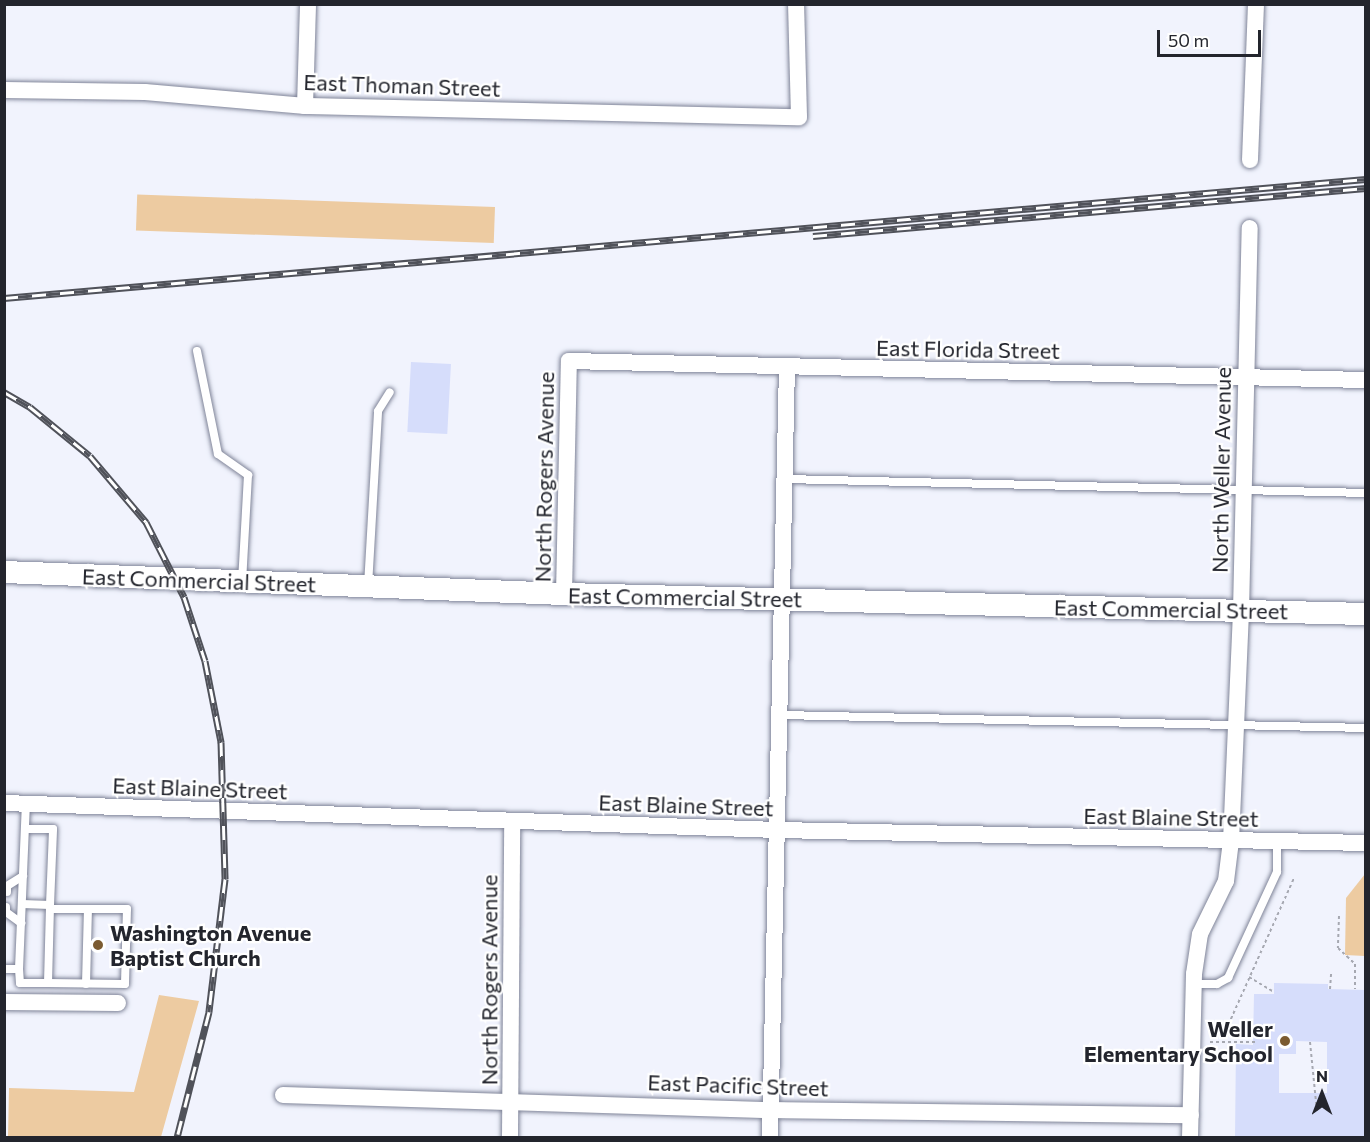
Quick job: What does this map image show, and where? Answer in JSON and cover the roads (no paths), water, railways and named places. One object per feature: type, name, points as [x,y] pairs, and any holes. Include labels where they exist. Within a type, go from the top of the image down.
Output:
[{"type":"street","points":[[306,106],[308,4]]},
{"type":"street","name":"East Thoman Street","points":[[4,90],[145,92],[306,106],[799,117],[796,4]]},
{"type":"street","points":[[1250,160],[1256,4]]},
{"type":"street","name":"North Weller Avenue","points":[[1190,1137],[1194,984],[1200,934],[1226,881],[1231,841],[1241,611],[1250,228]]},
{"type":"street","name":"East Florida Street","points":[[569,361],[1365,380]]},
{"type":"street","name":"North Rogers Avenue","points":[[564,594],[569,361]]},
{"type":"street","points":[[770,1137],[779,830],[787,368]]},
{"type":"street","name":"East Commercial Street","points":[[4,572],[564,594],[1365,614]]},
{"type":"street","name":"East Blaine Street","points":[[4,803],[779,830],[1365,843]]},
{"type":"street","name":"North Rogers Avenue","points":[[510,1137],[512,822]]},
{"type":"street","points":[[4,1002],[118,1003]]},
{"type":"street","name":"East Pacific Street","points":[[283,1095],[511,1100],[771,1110],[1191,1115]]},
{"type":"lane","points":[[196,351],[218,454],[248,475],[242,581]]},
{"type":"lane","points":[[368,586],[378,411],[390,392]]},
{"type":"lane","points":[[785,479],[1365,494]]},
{"type":"lane","points":[[781,715],[1365,728]]},
{"type":"lane","points":[[22,904],[88,909],[127,909],[125,984],[20,982],[19,969],[26,804]]},
{"type":"lane","points":[[25,829],[53,829],[48,983]]},
{"type":"lane","points":[[1194,984],[1217,984],[1228,978],[1276,872],[1277,842]]},
{"type":"lane","points":[[6,892],[7,886],[23,876]]},
{"type":"lane","points":[[6,907],[6,912],[21,923]]},
{"type":"lane","points":[[88,909],[89,984],[92,1003]]},
{"type":"lane","points":[[4,969],[19,969]]},
{"type":"railway","points":[[4,298],[1366,179]]},
{"type":"railway","points":[[813,236],[1366,188]]},
{"type":"railway","points":[[4,392],[30,407],[90,456],[146,522],[184,597],[205,661],[221,742],[225,879],[209,1012],[177,1138]]},
{"type":"place","name":"Washington Avenue Baptist Church","points":[[98,945]]},
{"type":"place","name":"Weller Elementary School","points":[[1285,1041]]}]
